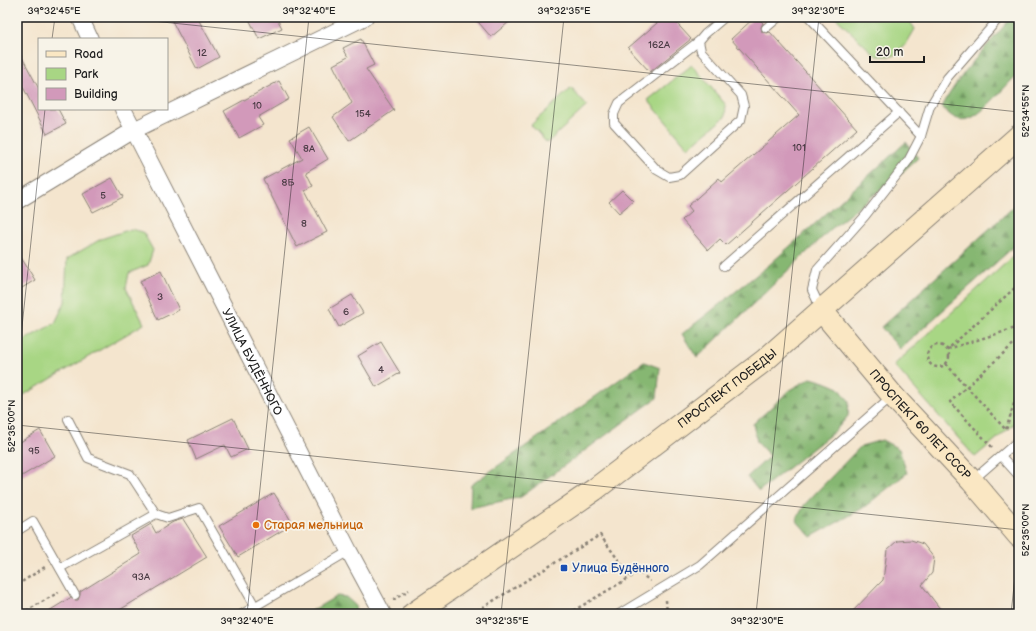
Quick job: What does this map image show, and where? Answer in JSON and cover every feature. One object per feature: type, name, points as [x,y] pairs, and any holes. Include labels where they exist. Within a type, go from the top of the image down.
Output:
[{"type":"main road","name":"ПРОСПЕКТ ПОБЕДЫ","points":[[413,614],[594,490],[765,360],[1019,136]]},
{"type":"main road","name":"ПРОСПЕКТ 60 ЛЕТ СССР","points":[[822,311],[893,396],[972,481],[1019,536]]},
{"type":"street","points":[[80,17],[90,38]]},
{"type":"street","points":[[17,201],[134,130],[365,17]]},
{"type":"street","name":"УЛИЦА БУДЁННОГО","points":[[124,110],[349,551],[383,614]]},
{"type":"lane","points":[[699,42],[700,51],[741,95],[744,106],[741,120],[680,175],[669,177],[657,170],[614,123],[614,114],[619,103],[699,42],[705,34],[725,17]]},
{"type":"lane","points":[[766,28],[779,17]]},
{"type":"lane","points":[[809,17],[921,136]]},
{"type":"lane","points":[[822,311],[812,290],[817,270],[865,216],[908,161],[921,136],[930,106],[947,78],[1000,17]]},
{"type":"lane","points":[[724,266],[899,112]]},
{"type":"lane","points":[[619,614],[700,564],[893,396]]},
{"type":"lane","points":[[68,419],[88,458],[130,474],[156,514],[168,518],[199,508],[255,606]]},
{"type":"lane","points":[[972,481],[1019,440]]},
{"type":"lane","points":[[1001,456],[1019,476]]},
{"type":"lane","points":[[60,568],[156,514]]},
{"type":"lane","points":[[17,531],[33,522],[75,595]]},
{"type":"lane","points":[[242,614],[349,551]]},
{"type":"path","points":[[948,349],[1019,284]]},
{"type":"path","points":[[948,349],[1019,327]]},
{"type":"path","points":[[1001,456],[950,402],[1019,339]]},
{"type":"path","points":[[933,345],[941,345],[948,349],[950,357],[946,364],[939,367],[931,365],[927,358],[928,351],[933,345]]},
{"type":"path","points":[[946,364],[1006,430],[1019,387]]},
{"type":"path","points":[[472,614],[600,535],[631,577]]},
{"type":"path","points":[[17,585],[55,560]]},
{"type":"path","points":[[568,614],[639,572],[660,589]]},
{"type":"path","points":[[21,614],[70,586]]},
{"type":"path","points":[[666,597],[667,614]]},
{"type":"green space","points":[[835,17],[907,17],[915,29],[905,46],[893,56],[876,56]]},
{"type":"green space","points":[[1012,17],[1019,17],[1019,73],[989,104],[976,115],[964,120],[957,119],[942,107],[956,83]]},
{"type":"green space","points":[[692,65],[726,105],[725,117],[688,148],[648,100]]},
{"type":"green space","points":[[571,88],[587,106],[547,143],[531,125]]},
{"type":"green space","points":[[906,142],[918,158],[898,176],[831,229],[697,358],[682,334],[769,265]]},
{"type":"green space","points":[[1019,202],[1019,242],[900,349],[881,327]]},
{"type":"green space","points":[[131,229],[143,232],[153,250],[148,265],[129,273],[126,288],[144,324],[17,399],[17,344],[55,323],[65,302],[67,259],[101,239]]},
{"type":"green space","points":[[1019,251],[1019,420],[975,457],[894,365]]},
{"type":"green space","points":[[644,362],[660,368],[657,398],[521,497],[470,508],[471,485]]},
{"type":"green space","points":[[811,378],[839,388],[849,401],[848,416],[835,431],[759,491],[747,477],[770,456],[757,442],[753,424],[791,389]]},
{"type":"green space","points":[[882,440],[899,449],[907,473],[863,508],[811,537],[796,520],[805,504],[861,446]]},
{"type":"green space","points":[[337,596],[346,597],[356,606],[355,614],[306,614]]},
{"type":"building","points":[[170,17],[197,17],[219,57],[197,69]]},
{"type":"building","points":[[248,17],[276,17],[282,28],[259,39]]},
{"type":"building","points":[[474,17],[515,17],[491,37]]},
{"type":"building","points":[[664,17],[671,17],[691,39],[650,72],[628,48]]},
{"type":"building","points":[[755,17],[763,23],[761,27],[762,32],[770,32],[857,129],[726,245],[720,239],[708,250],[682,220],[692,211],[688,206],[719,178],[722,182],[799,115],[731,39]]},
{"type":"building","points":[[361,39],[374,65],[366,69],[394,110],[349,141],[333,117],[352,103],[333,65],[348,57],[343,48]]},
{"type":"building","points":[[17,48],[38,87],[38,110],[59,110],[66,124],[47,134],[22,85],[17,88]]},
{"type":"building","points":[[279,81],[289,99],[258,117],[263,125],[239,138],[224,111]]},
{"type":"building","points":[[309,127],[328,159],[306,172],[313,186],[305,190],[327,232],[297,247],[263,179],[302,158],[290,138]]},
{"type":"building","points":[[112,178],[123,197],[93,212],[83,194]]},
{"type":"building","points":[[622,190],[633,201],[619,213],[609,202]]},
{"type":"building","points":[[17,251],[35,280],[17,291]]},
{"type":"building","points":[[161,271],[179,310],[158,320],[140,281]]},
{"type":"building","points":[[352,295],[363,313],[339,327],[329,309]]},
{"type":"building","points":[[381,342],[400,373],[376,387],[358,356]]},
{"type":"building","points":[[233,418],[248,449],[231,457],[225,445],[196,459],[188,440]]},
{"type":"building","points":[[40,430],[55,456],[17,479],[17,444]]},
{"type":"building","name":"Старая мельница","points":[[274,493],[293,524],[238,557],[219,526]]},
{"type":"building","points":[[183,519],[207,557],[113,614],[44,614],[70,598],[78,600],[80,592],[141,554],[131,536],[151,524],[156,533],[173,522]]},
{"type":"building","points":[[911,540],[923,544],[934,558],[932,573],[922,585],[944,614],[850,614],[883,580],[887,550],[897,541]]},
{"type":"place","name":"Старая мельница","points":[[256,525]]},
{"type":"place","name":"Улица Будённого","points":[[564,568]]}]
